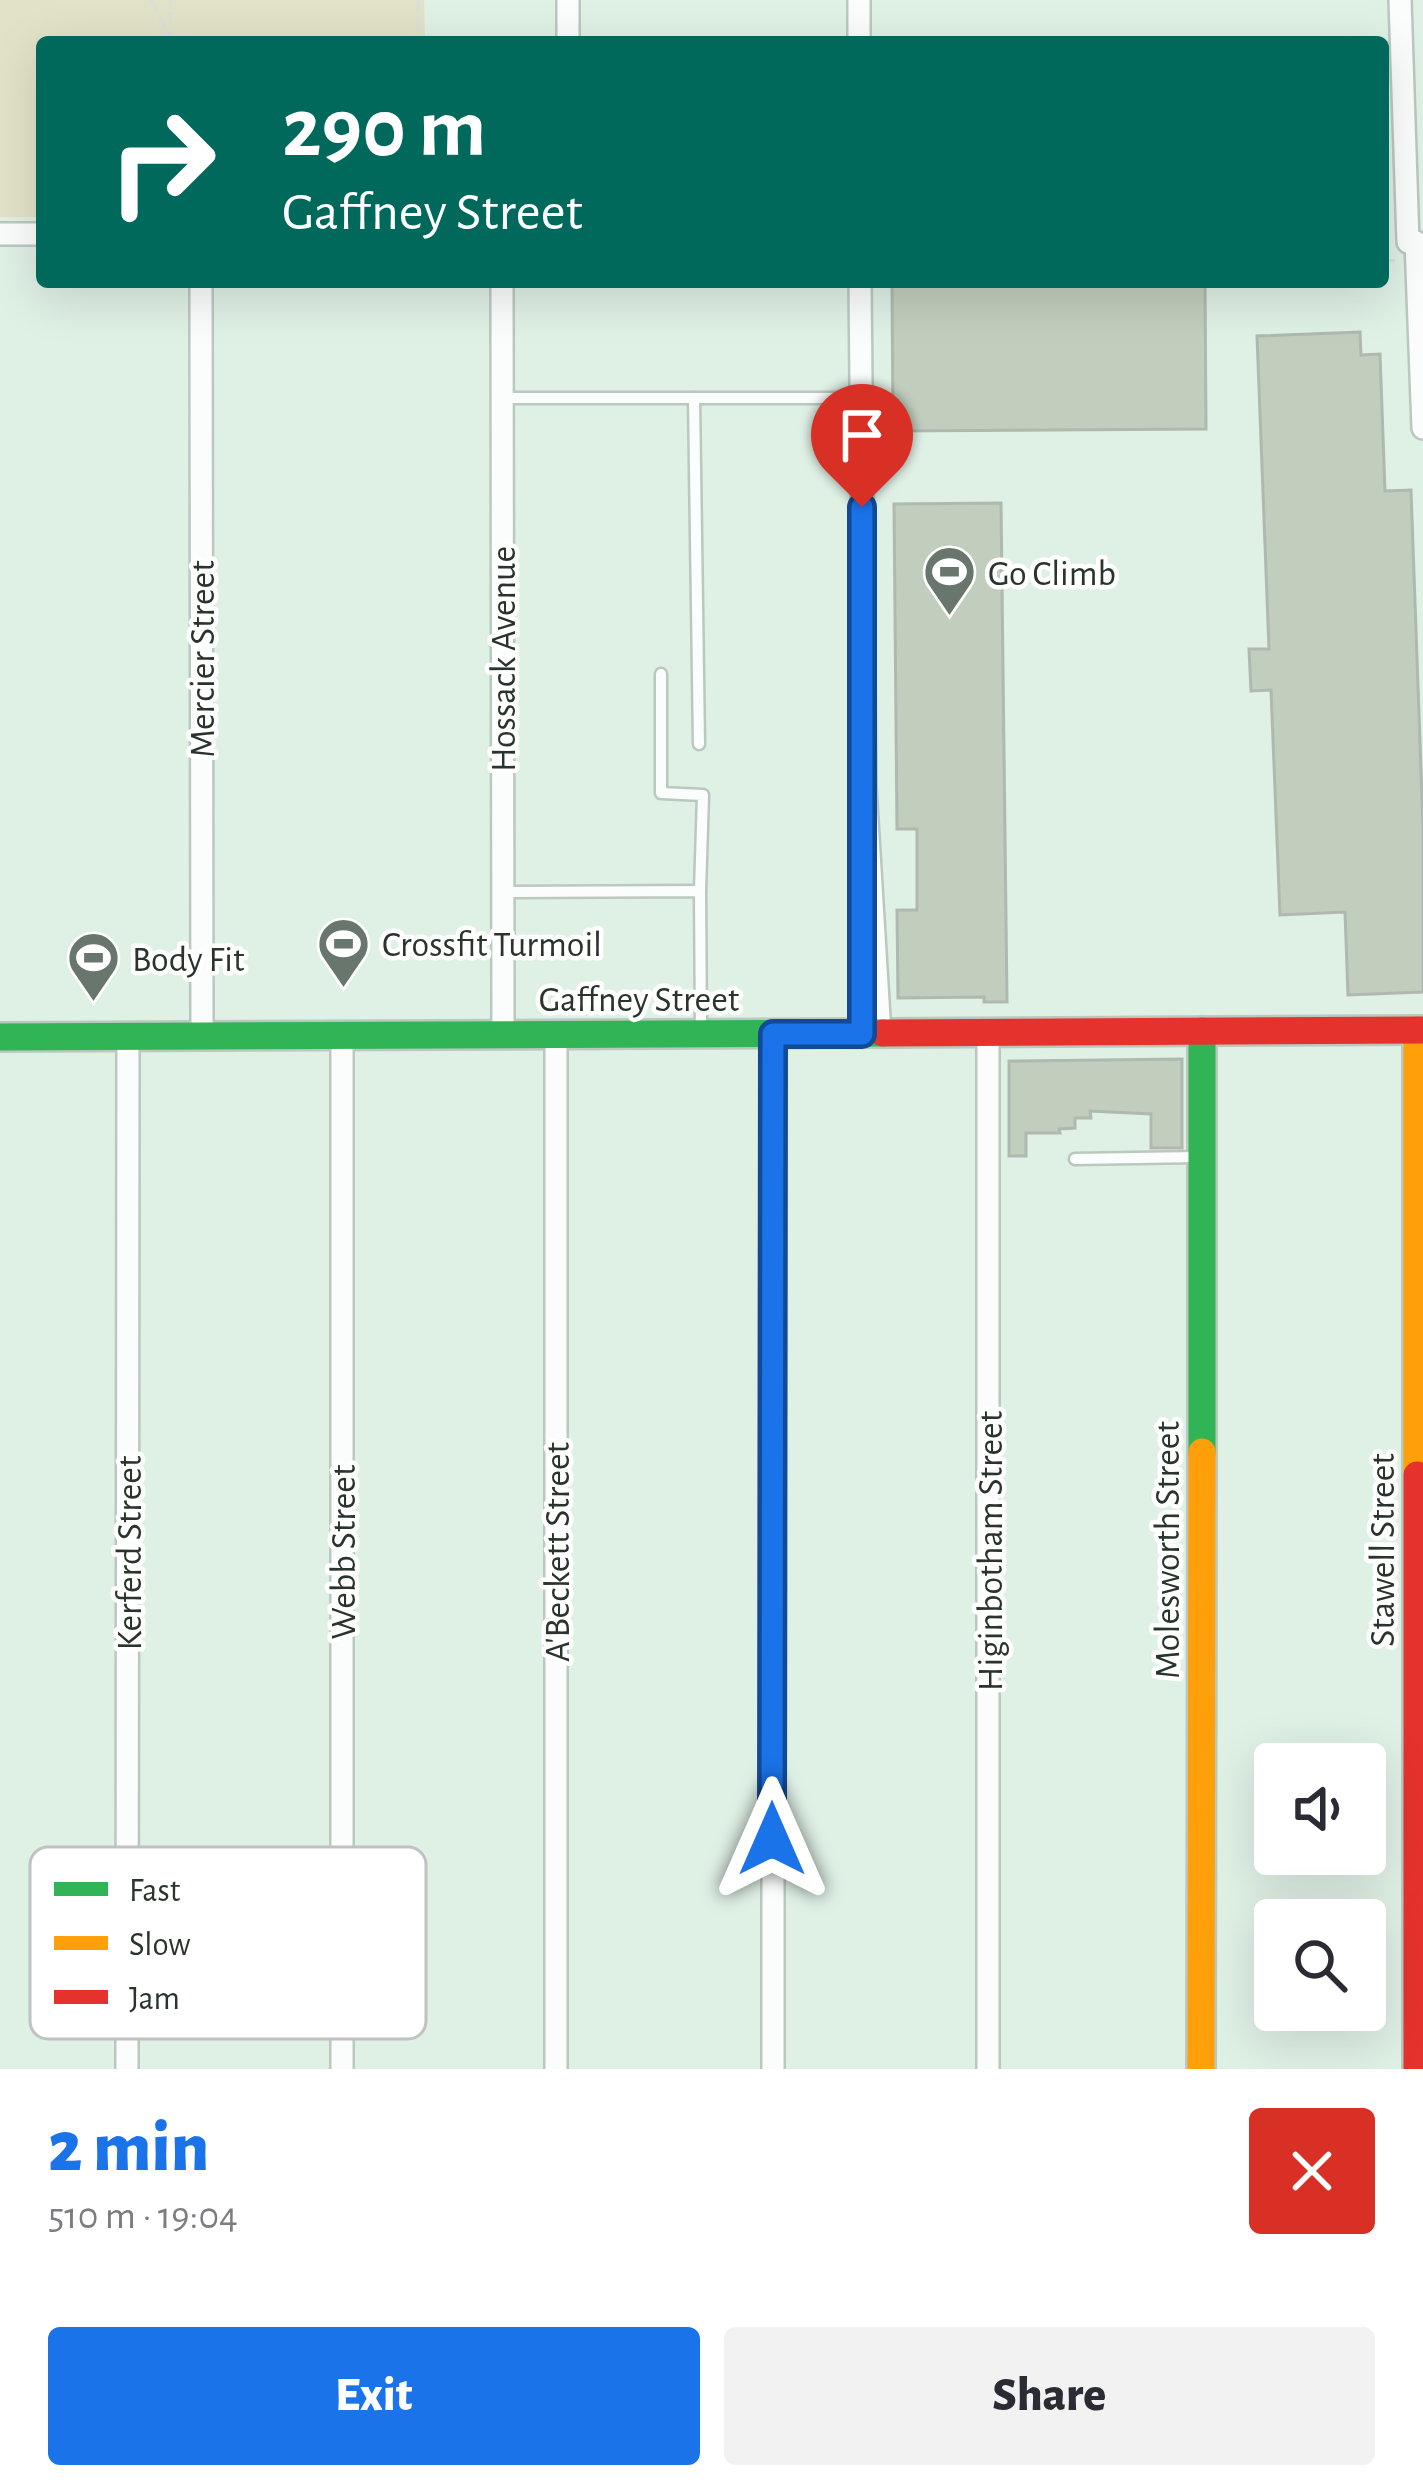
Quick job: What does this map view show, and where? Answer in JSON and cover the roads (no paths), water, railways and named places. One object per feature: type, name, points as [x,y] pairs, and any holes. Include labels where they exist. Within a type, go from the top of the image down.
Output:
[{"type":"street","points":[[568,0],[568,36]]},
{"type":"street","points":[[859,0],[859,36]]},
{"type":"street","points":[[1400,0],[1423,428]]},
{"type":"street","points":[[0,234],[36,234]]},
{"type":"street","name":"Mercier Street","points":[[201,288],[202,1036]]},
{"type":"street","name":"Hossack Avenue","points":[[502,288],[503,1035]]},
{"type":"street","points":[[860,288],[865,787],[860,862],[871,1034]]},
{"type":"street","name":"Gaffney Street","points":[[0,1037],[1420,1030]]},
{"type":"street","name":"Stawell Street","points":[[1417,2069],[1420,1030]]},
{"type":"street","name":"Molesworth Street","points":[[1202,1031],[1202,2069]]},
{"type":"street","name":"Higinbotham Street","points":[[988,1033],[988,2069]]},
{"type":"street","points":[[772,2069],[773,1034]]},
{"type":"street","name":"A'Beckett Street","points":[[556,1035],[556,2069]]},
{"type":"street","name":"Webb Street","points":[[342,1036],[342,1847]]},
{"type":"street","name":"Kerferd Street","points":[[127,1847],[128,1037]]},
{"type":"street","name":"Kerferd Street","points":[[127,2039],[127,2069]]},
{"type":"lane","points":[[502,398],[861,398]]},
{"type":"lane","points":[[694,398],[699,744]]},
{"type":"lane","points":[[661,674],[661,793],[703,795],[701,1034]]},
{"type":"lane","points":[[503,892],[700,891]]},
{"type":"lane","points":[[1075,1159],[1203,1157]]},
{"type":"place","name":"Go Climb","points":[[949,618]]},
{"type":"place","name":"Crossfit Turmoil","points":[[343,989]]},
{"type":"place","name":"Body Fit","points":[[93,1004]]}]
